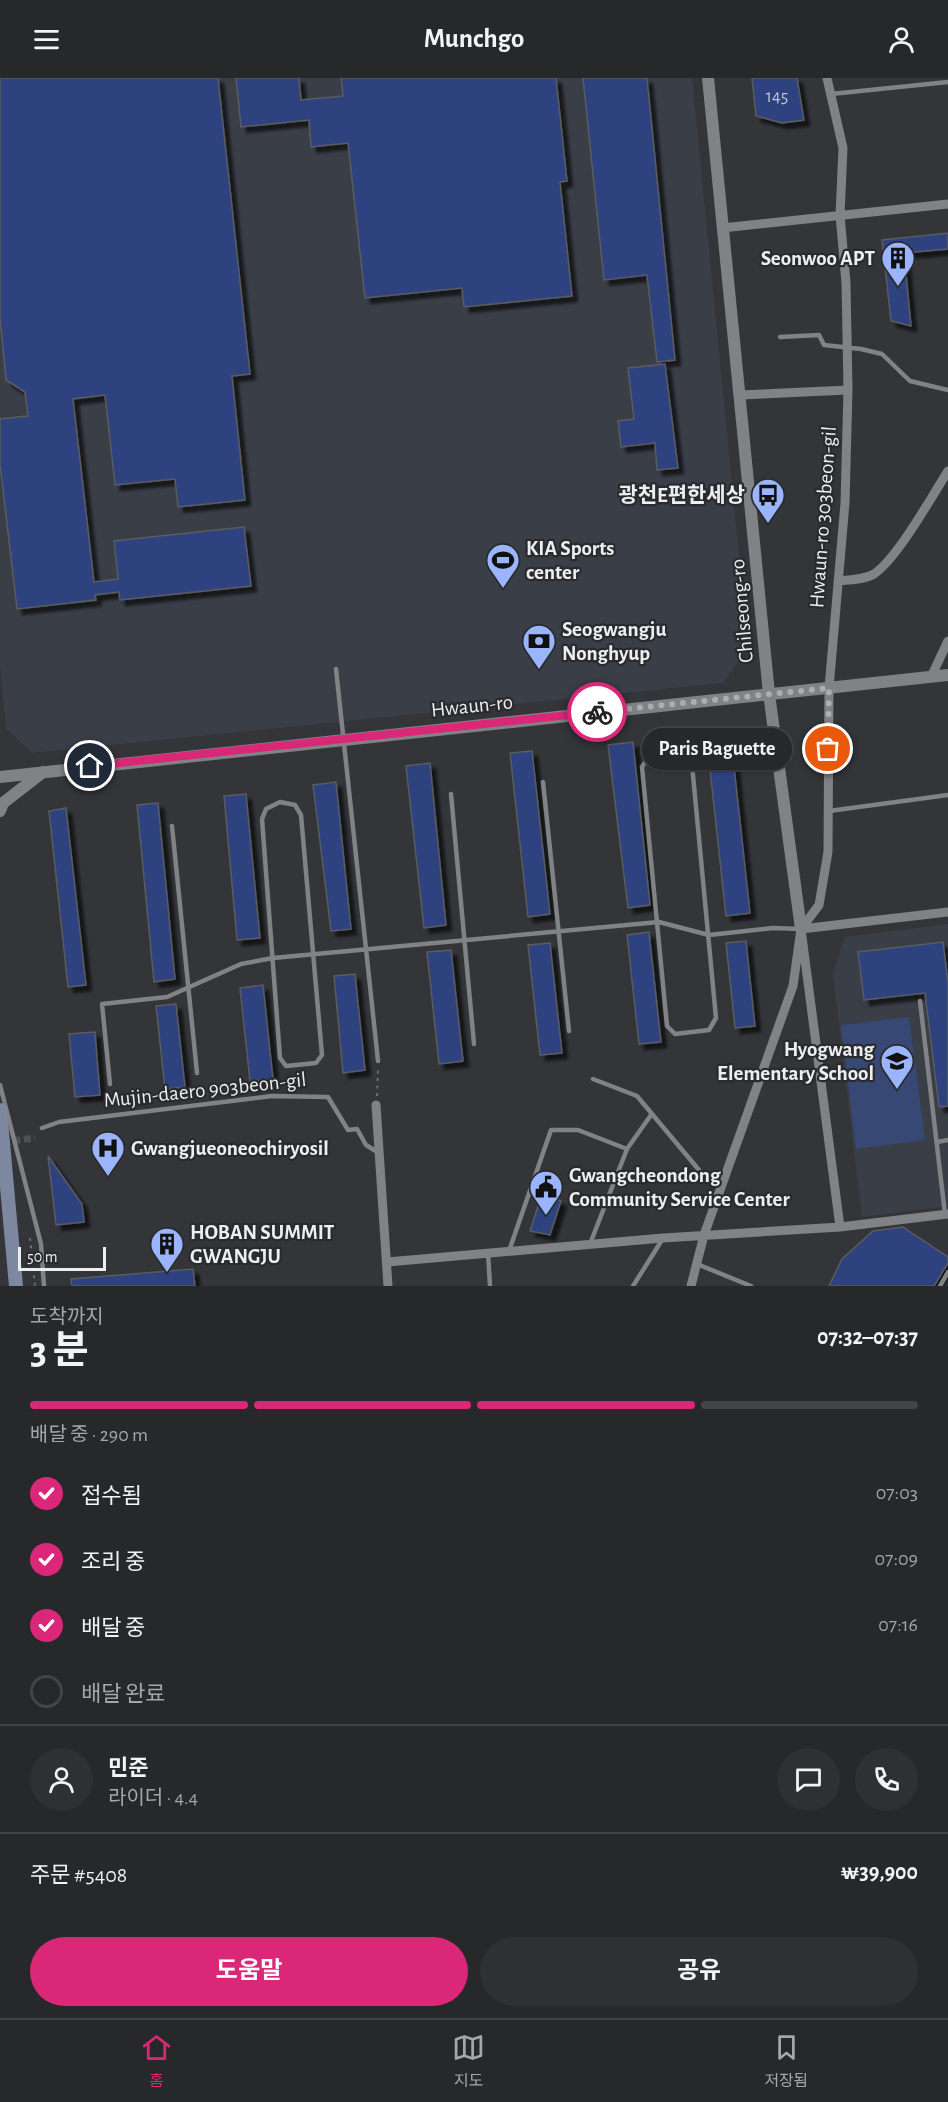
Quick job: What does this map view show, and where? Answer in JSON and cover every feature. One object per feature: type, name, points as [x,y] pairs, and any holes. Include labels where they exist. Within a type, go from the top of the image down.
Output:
[{"type":"main road","points":[[0,1110],[16,1286]]},
{"type":"street","name":"Chilseong-ro","points":[[708,78],[769,694],[801,929]]},
{"type":"street","name":"Hwaun-ro 303beon-gil","points":[[801,929],[819,905],[828,852],[829,688],[844,504],[848,390],[848,348],[840,215],[843,148],[827,78]]},
{"type":"street","points":[[722,228],[948,204]]},
{"type":"street","points":[[740,395],[848,390]]},
{"type":"street","points":[[838,581],[856,580],[874,574],[890,558],[948,471]]},
{"type":"street","points":[[931,677],[948,641]]},
{"type":"street","name":"Hwaun-ro","points":[[0,777],[948,675]]},
{"type":"street","points":[[0,811],[3,803],[44,771]]},
{"type":"street","points":[[801,929],[948,912]]},
{"type":"street","points":[[691,1286],[704,1234],[793,986],[801,929]]},
{"type":"street","points":[[801,929],[840,1227]]},
{"type":"street","points":[[376,1105],[388,1286]]},
{"type":"street","points":[[387,1262],[704,1234],[840,1227],[947,1214]]},
{"type":"lane","points":[[831,94],[948,82]]},
{"type":"lane","points":[[780,337],[819,335],[824,345],[882,354],[910,381],[948,390]]},
{"type":"lane","points":[[336,669],[378,1061]]},
{"type":"lane","points":[[680,748],[691,754],[716,1018],[709,1030],[675,1034],[667,1026],[659,922],[642,767],[652,751],[680,748]]},
{"type":"lane","points":[[543,782],[569,1031]]},
{"type":"lane","points":[[451,794],[474,1044]]},
{"type":"lane","points":[[828,811],[948,795]]},
{"type":"lane","points":[[280,802],[295,805],[301,815],[322,1055],[316,1063],[286,1066],[280,1058],[273,958],[262,819],[266,809],[280,802]]},
{"type":"lane","points":[[172,826],[196,1073]]},
{"type":"lane","points":[[110,1083],[102,1004],[167,997],[242,964],[273,958],[466,942],[659,922],[709,935],[773,928],[801,929]]},
{"type":"lane","points":[[920,1001],[947,1214]]},
{"type":"lane","points":[[593,1079],[637,1096],[704,1176],[722,1183]]},
{"type":"lane","points":[[0,1085],[40,1245],[44,1286]]},
{"type":"lane","name":"Mujin-daero 903beon-gil","points":[[42,1128],[59,1122],[261,1098],[320,1096],[328,1097],[348,1130],[357,1129],[366,1145],[379,1153]]},
{"type":"lane","points":[[590,1244],[627,1149],[651,1115]]},
{"type":"lane","points":[[509,1251],[551,1130],[578,1130],[627,1149]]},
{"type":"lane","points":[[937,1142],[948,1140]]},
{"type":"lane","points":[[633,1286],[663,1238]]},
{"type":"lane","points":[[488,1252],[490,1286]]},
{"type":"lane","points":[[697,1264],[751,1286]]},
{"type":"lane","points":[[940,1286],[948,1272]]},
{"type":"path","points":[[376,1105],[378,1061]]},
{"type":"path","points":[[29,1228],[35,1286]]},
{"type":"shaded area","points":[[0,78],[692,78],[748,647],[723,683],[32,753],[6,728],[0,667]]},
{"type":"shaded area","name":"Hyogwang Elementary School","points":[[948,924],[948,1206],[862,1217],[833,974],[845,937]]},
{"type":"shaded area","points":[[909,1017],[925,1140],[856,1149],[841,1025]]},
{"type":"building","points":[[0,78],[218,78],[250,374],[232,376],[245,500],[178,507],[175,479],[115,485],[105,395],[73,399],[94,582],[118,579],[114,541],[244,527],[251,586],[120,600],[119,592],[95,595],[96,600],[17,609],[0,464],[0,419],[28,416],[25,392],[6,380],[0,318]]},
{"type":"building","points":[[236,78],[299,78],[301,100],[343,96],[341,78],[556,78],[567,181],[560,182],[572,296],[464,307],[462,288],[365,298],[348,143],[311,147],[309,120],[241,127]]},
{"type":"building","points":[[583,78],[647,78],[675,360],[657,362],[647,275],[604,280]]},
{"type":"building","points":[[752,78],[797,78],[804,120],[782,123],[756,116]]},
{"type":"building","name":"Seonwoo APT","points":[[948,233],[948,249],[904,253],[911,326],[891,321],[882,240]]},
{"type":"building","points":[[665,364],[678,468],[657,470],[655,443],[621,447],[618,421],[634,419],[628,368]]},
{"type":"building","points":[[730,730],[750,913],[726,916],[706,733]]},
{"type":"building","points":[[633,742],[650,905],[628,908],[608,745]]},
{"type":"building","points":[[532,751],[550,914],[528,917],[510,753]]},
{"type":"building","points":[[430,763],[446,925],[424,928],[406,766]]},
{"type":"building","points":[[336,782],[351,929],[331,931],[313,785]]},
{"type":"building","points":[[246,794],[260,938],[237,940],[224,796]]},
{"type":"building","points":[[158,803],[175,979],[154,982],[137,805]]},
{"type":"building","points":[[66,808],[86,985],[68,987],[49,811]]},
{"type":"building","points":[[649,932],[661,1042],[639,1044],[627,935]]},
{"type":"building","points":[[746,941],[755,1026],[735,1028],[726,943]]},
{"type":"building","points":[[943,942],[948,983],[948,1106],[939,1107],[925,993],[864,1000],[858,952]]},
{"type":"building","points":[[550,943],[562,1053],[540,1055],[528,945]]},
{"type":"building","points":[[451,950],[463,1061],[439,1064],[427,952]]},
{"type":"building","points":[[355,974],[365,1070],[343,1073],[334,976]]},
{"type":"building","points":[[263,985],[273,1079],[250,1081],[240,988]]},
{"type":"building","points":[[176,1004],[185,1087],[165,1089],[156,1006]]},
{"type":"building","points":[[95,1032],[100,1095],[75,1097],[69,1034]]},
{"type":"building","points":[[48,1156],[82,1204],[84,1222],[56,1225]]},
{"type":"building","name":"Gwangcheondong Community Service Center","points":[[542,1194],[561,1201],[550,1235],[530,1231]]},
{"type":"building","points":[[903,1227],[948,1257],[948,1263],[934,1286],[829,1286],[842,1259],[873,1231]]},
{"type":"building","name":"HOBAN SUMMIT GWANGJU","points":[[193,1269],[195,1286],[72,1286],[71,1279]]},
{"type":"tunnel","points":[[3,1142],[35,1138]]},
{"type":"way so far","points":[[597,712],[829,688],[828,749]]},
{"type":"place","name":"Seonwoo APT","points":[[898,287]]},
{"type":"place","name":"광천E편한세상","points":[[768,524]]},
{"type":"place","name":"KIA Sports center","points":[[503,589]]},
{"type":"place","name":"Seogwangju Nonghyup","points":[[539,670]]},
{"type":"place","name":"Paris Baguette","points":[[828,749]]},
{"type":"place","name":"Hyogwang Elementary School","points":[[897,1090]]},
{"type":"place","name":"Gwangjueoneochiryosil","points":[[108,1177]]},
{"type":"place","name":"Gwangcheondong Community Service Center","points":[[546,1216]]},
{"type":"place","name":"HOBAN SUMMIT GWANGJU","points":[[167,1273]]},
{"type":"route","points":[[90,766],[597,712]]}]
